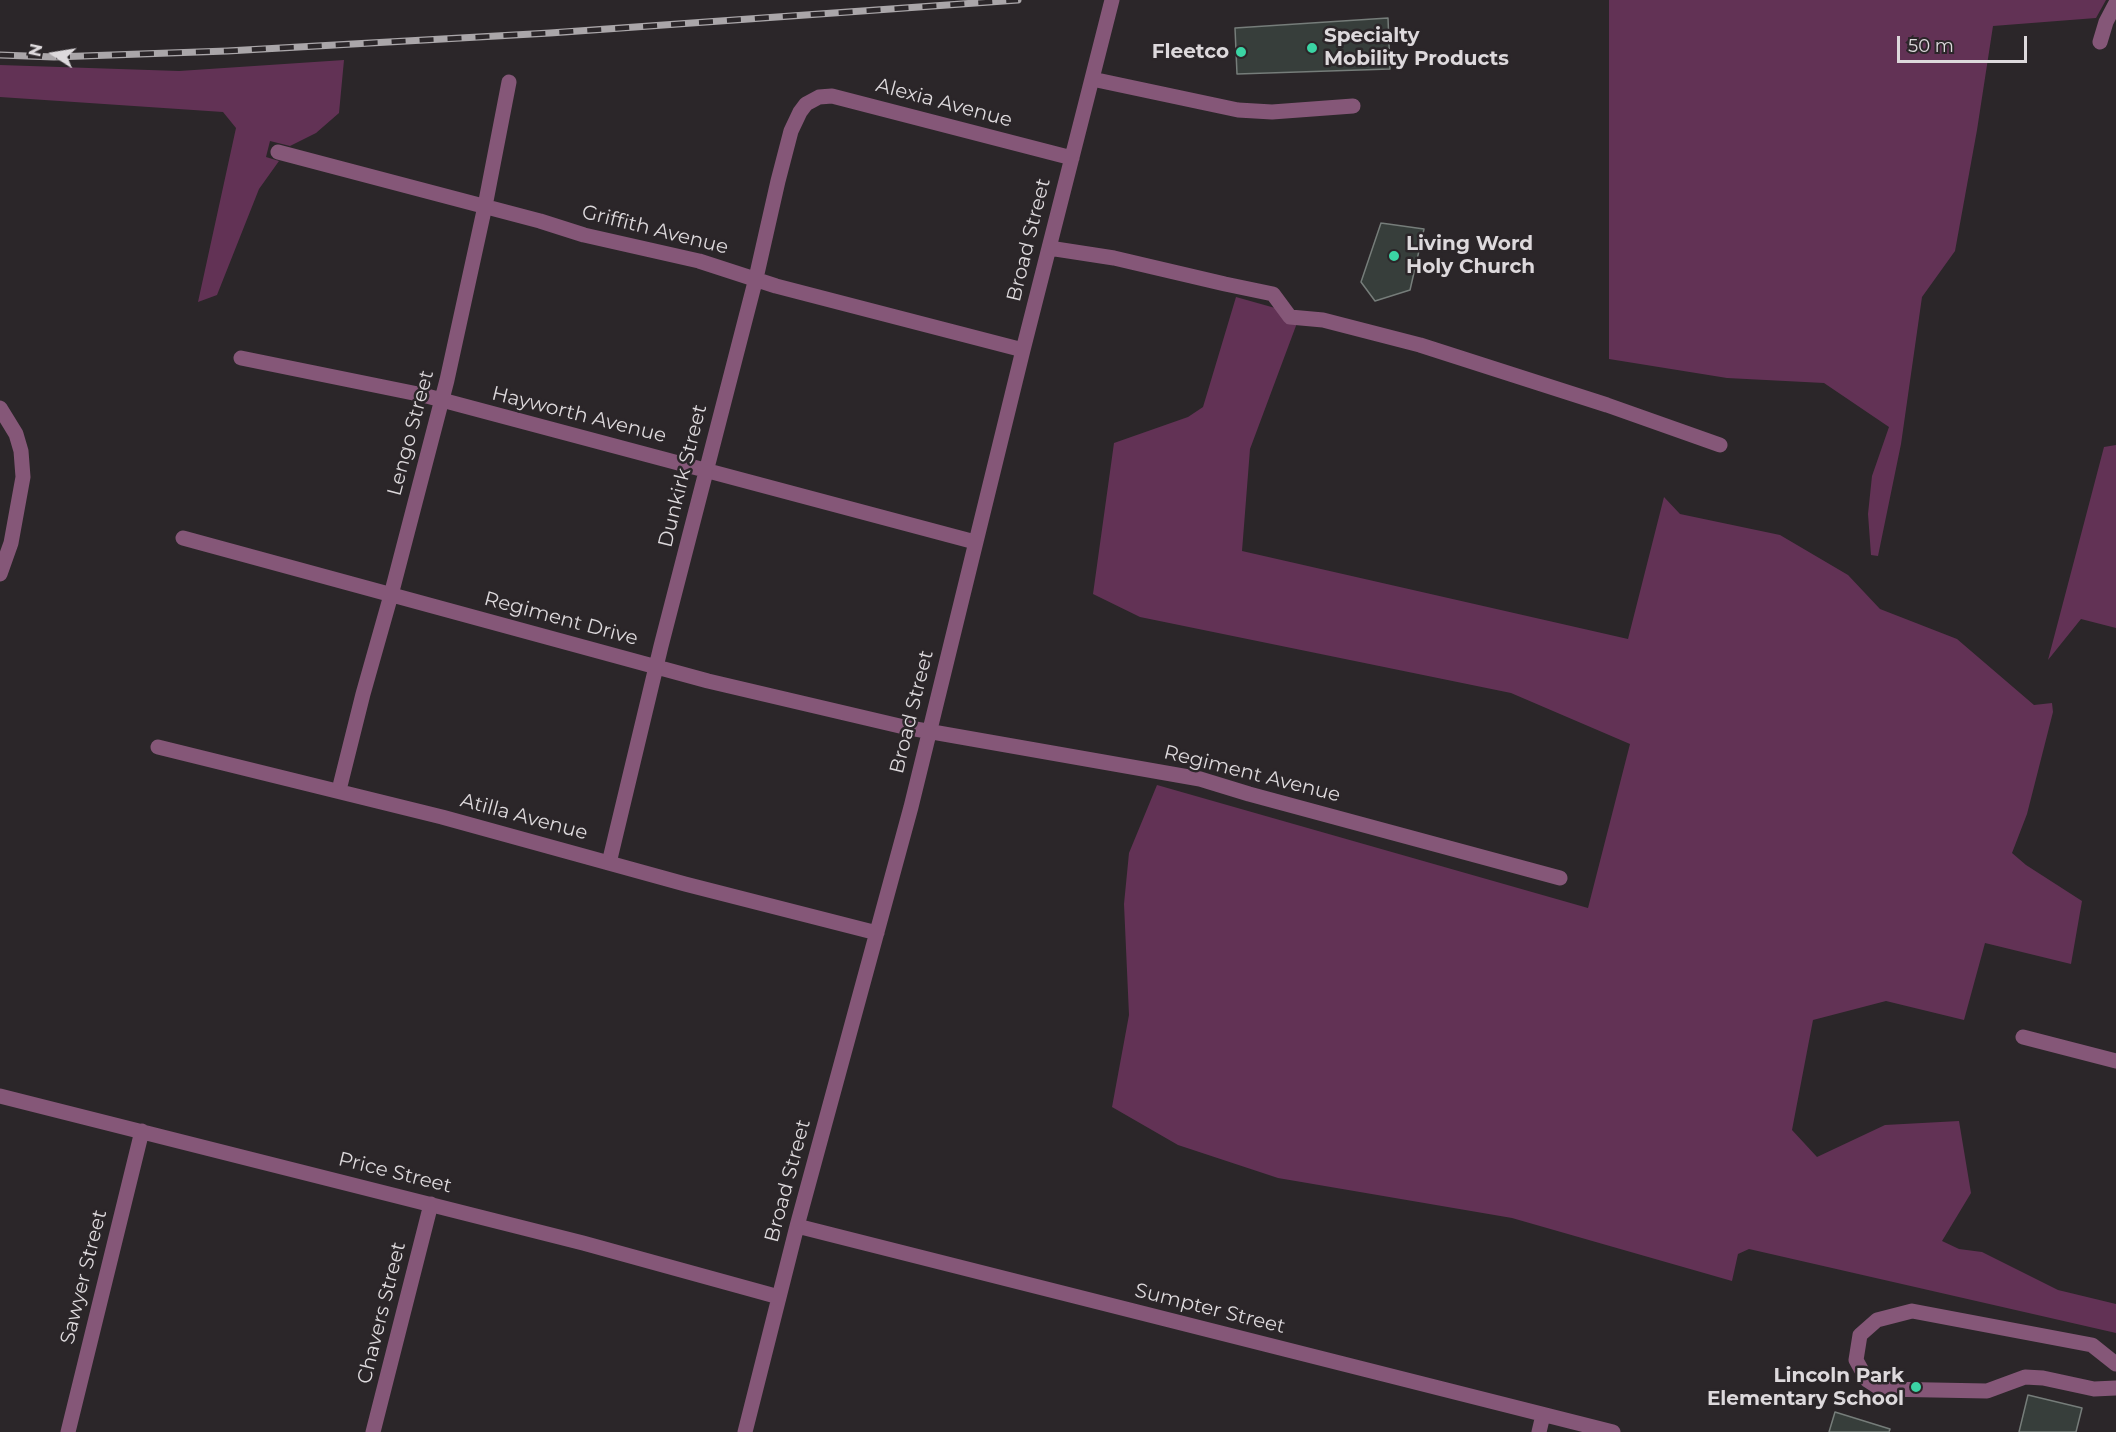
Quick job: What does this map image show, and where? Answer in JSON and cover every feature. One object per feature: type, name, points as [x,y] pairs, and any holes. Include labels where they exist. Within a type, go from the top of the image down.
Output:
[{"type":"street","name":"Broad Street","points":[[745,1432],[797,1226],[930,731],[975,542],[1112,0]]},
{"type":"street","points":[[2100,42],[2106,22],[2116,3]]},
{"type":"street","points":[[1092,79],[1238,110],[1272,112],[1353,106]]},
{"type":"street","name":"Lengo Street","points":[[339,790],[447,380],[509,82]]},
{"type":"street","name":"Alexia Avenue","points":[[806,104],[819,97],[832,96],[1072,158]]},
{"type":"street","name":"Dunkirk Street","points":[[609,863],[791,131],[806,104]]},
{"type":"street","name":"Griffith Avenue","points":[[278,152],[485,206],[584,235],[699,261],[776,286],[1023,350]]},
{"type":"street","points":[[1049,248],[1114,258],[1273,294],[1290,317],[1323,320],[1420,345],[1607,405],[1720,445]]},
{"type":"street","name":"Hayworth Avenue","points":[[241,358],[423,395],[975,542]]},
{"type":"street","points":[[0,408],[16,434],[21,451],[22,477],[11,543],[0,574]]},
{"type":"street","name":"Regiment Drive","points":[[183,538],[708,681],[904,727],[930,731]]},
{"type":"street","name":"Regiment Avenue","points":[[930,731],[1200,779],[1560,878]]},
{"type":"street","name":"Atilla Avenue","points":[[158,747],[339,790],[877,933]]},
{"type":"street","points":[[2023,1037],[2116,1061]]},
{"type":"street","name":"Price Street","points":[[0,1096],[431,1204],[779,1297]]},
{"type":"street","name":"Sawyer Street","points":[[68,1432],[142,1131]]},
{"type":"street","name":"Chavers Street","points":[[373,1432],[431,1204]]},
{"type":"street","name":"Sumpter Street","points":[[797,1226],[1613,1432]]},
{"type":"street","points":[[2116,1364],[2092,1345],[1912,1311],[1877,1320],[1860,1335],[1856,1360],[1867,1380],[1881,1389],[1987,1391],[2025,1377],[2043,1378],[2094,1389],[2116,1388]]},
{"type":"street","points":[[1539,1432],[1543,1415]]},
{"type":"shaded area","points":[[1609,0],[2106,0],[2096,18],[1993,26],[1955,251],[1922,297],[1901,444],[1878,556],[1871,555],[1868,514],[1872,476],[1889,427],[1824,383],[1727,378],[1609,359]]},
{"type":"shaded area","points":[[344,60],[339,113],[316,133],[290,146],[270,141],[266,157],[279,161],[259,189],[217,295],[198,302],[236,128],[223,112],[0,97],[0,65],[179,71]]},
{"type":"shaded area","points":[[1236,297],[1300,315],[1250,449],[1242,551],[1628,639],[1664,497],[1680,514],[1780,535],[1848,575],[1880,609],[1957,639],[2034,705],[2052,703],[2053,712],[2027,814],[2012,853],[2026,865],[2082,901],[2071,964],[1985,943],[1964,1020],[1886,1001],[1813,1020],[1792,1130],[1817,1157],[1885,1125],[1959,1121],[1971,1193],[1942,1241],[1959,1249],[1982,1252],[2058,1290],[2116,1304],[2116,1333],[1749,1249],[1738,1254],[1732,1281],[1512,1218],[1278,1178],[1178,1145],[1112,1107],[1129,1015],[1124,904],[1129,853],[1157,785],[1588,908],[1630,744],[1511,693],[1140,617],[1093,594],[1114,443],[1188,417],[1203,407]]},
{"type":"shaded area","points":[[2116,445],[2116,628],[2081,619],[2048,660],[2104,447]]},
{"type":"building","name":"Specialty Mobility Products","points":[[1388,18],[1390,69],[1237,74],[1235,28]]},
{"type":"building","name":"Living Word Holy Church","points":[[1381,223],[1424,229],[1410,290],[1375,301],[1361,282]]},
{"type":"building","points":[[2028,1395],[2082,1408],[2076,1432],[2019,1432]]},
{"type":"building","points":[[1835,1412],[1890,1429],[1889,1432],[1829,1432]]},
{"type":"railway","points":[[0,55],[54,57],[227,51],[550,33],[1018,0]]},
{"type":"place","name":"Specialty Mobility Products","points":[[1312,48]]},
{"type":"place","name":"Fleetco","points":[[1241,52]]},
{"type":"place","name":"Living Word Holy Church","points":[[1394,256]]},
{"type":"place","name":"Lincoln Park Elementary School","points":[[1916,1387]]}]
